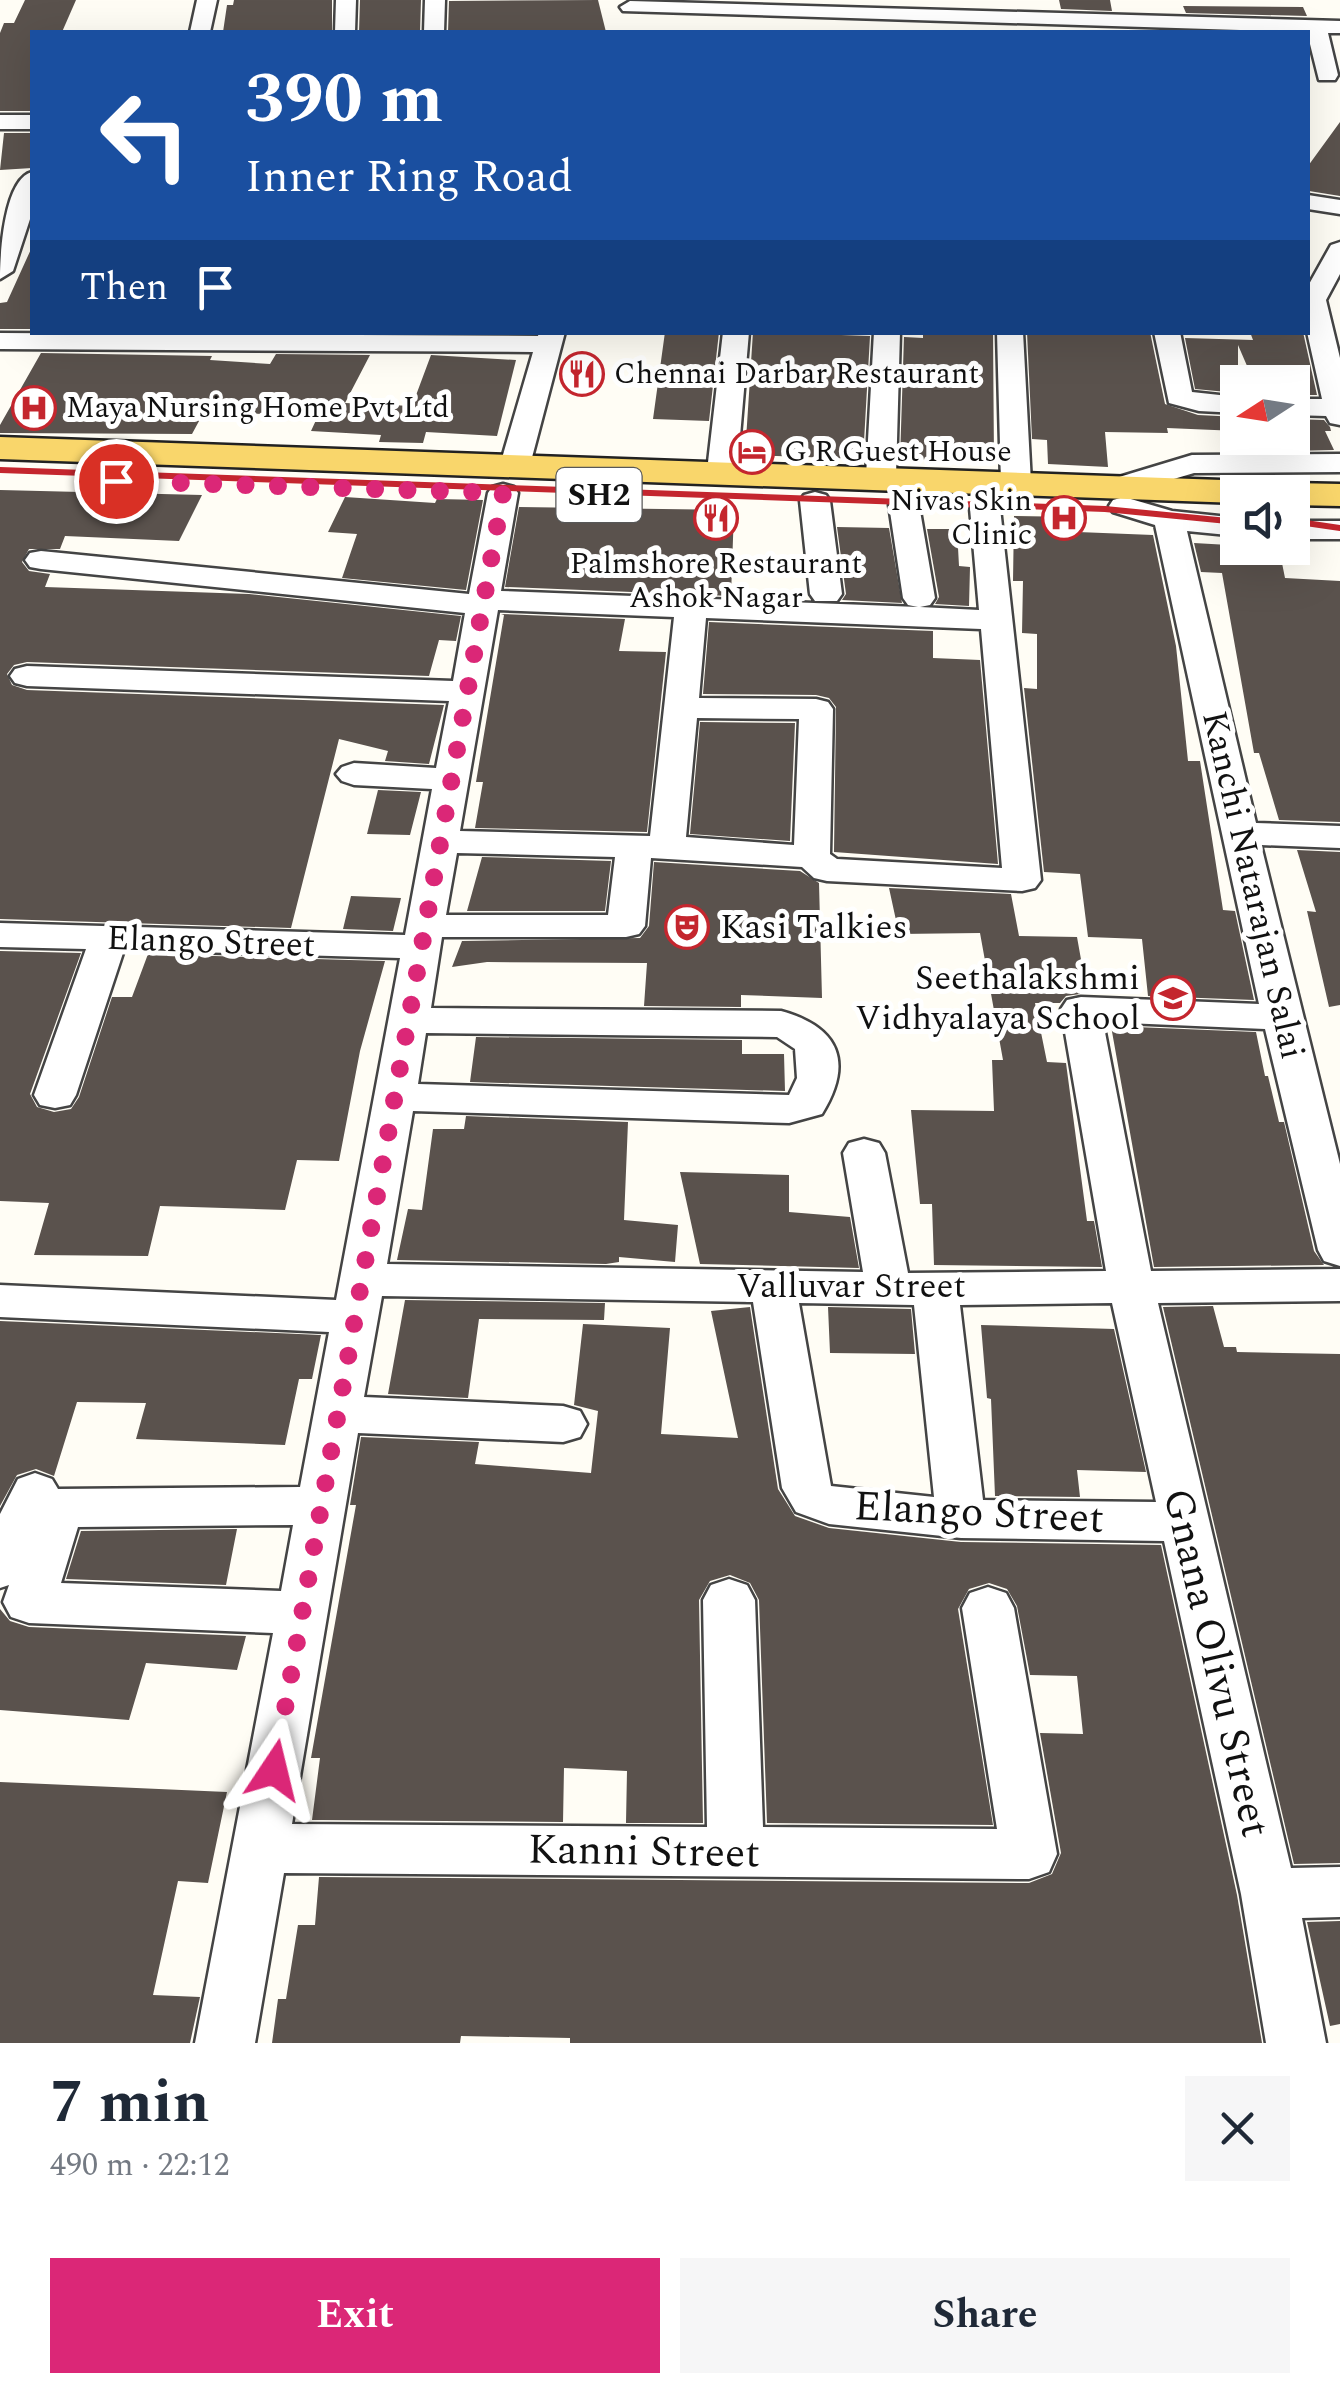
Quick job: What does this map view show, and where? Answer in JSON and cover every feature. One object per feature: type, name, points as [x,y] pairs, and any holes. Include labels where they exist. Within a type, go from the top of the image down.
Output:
[{"type":"main road","name":"SH2","points":[[0,448],[815,501],[892,490],[1016,483],[1220,507]]},
{"type":"main road","name":"SH2","points":[[0,477],[509,479],[722,471],[892,490],[985,508],[1120,496]]},
{"type":"main road","points":[[1310,494],[1340,495]]},
{"type":"main road","name":"SH2","points":[[1184,506],[1220,498]]},
{"type":"main road","points":[[1310,510],[1340,511]]},
{"type":"street","points":[[200,30],[208,0]]},
{"type":"street","points":[[346,0],[346,30]]},
{"type":"street","points":[[434,30],[435,0]]},
{"type":"street","points":[[1198,0],[1203,24]]},
{"type":"street","points":[[624,30],[631,4],[845,23],[946,8],[1150,28],[1203,24],[1232,28],[1340,27]]},
{"type":"street","points":[[1316,26],[1325,75]]},
{"type":"street","points":[[0,122],[30,122]]},
{"type":"street","points":[[0,272],[30,185]]},
{"type":"street","points":[[1310,202],[1340,207]]},
{"type":"street","points":[[1310,409],[1338,412],[1320,300],[1340,250]]},
{"type":"street","points":[[722,471],[736,335]]},
{"type":"street","points":[[887,335],[892,490],[919,598]]},
{"type":"street","points":[[1010,335],[1016,483]]},
{"type":"street","points":[[1168,335],[1179,397],[1198,404],[1220,405]]},
{"type":"street","points":[[0,342],[127,337],[551,338],[509,479],[484,602],[225,2043]]},
{"type":"street","points":[[1120,496],[1192,464],[1340,463]]},
{"type":"street","points":[[815,501],[826,594]]},
{"type":"street","points":[[1184,506],[1220,520]]},
{"type":"street","name":"Kanchi Natarajan Salai","points":[[1184,506],[1240,834],[1340,1250]]},
{"type":"street","points":[[441,842],[651,847],[812,857],[827,870],[1022,880],[985,508]]},
{"type":"street","points":[[1310,530],[1340,530]]},
{"type":"street","points":[[41,560],[484,602],[995,620]]},
{"type":"street","points":[[651,847],[681,708],[692,608]]},
{"type":"street","points":[[27,676],[468,692]]},
{"type":"street","points":[[681,708],[816,709],[812,857]]},
{"type":"street","points":[[354,774],[452,779]]},
{"type":"street","points":[[1240,834],[1340,837]]},
{"type":"street","name":"Elango Street","points":[[0,935],[109,939],[424,937],[626,926],[651,847]]},
{"type":"street","points":[[55,1095],[109,939]]},
{"type":"street","name":"Gnana Olivu Street","points":[[1282,1017],[1081,1009],[1130,1285],[1268,1894],[1296,2043]]},
{"type":"street","points":[[395,1097],[789,1110],[807,1104],[818,1080],[818,1050],[813,1039],[798,1028],[781,1024],[408,1020]]},
{"type":"street","points":[[864,1153],[888,1288]]},
{"type":"street","name":"Valluvar Street","points":[[0,1301],[358,1298],[773,1286],[1340,1285]]},
{"type":"street","name":"Elango Street","points":[[773,1286],[807,1488],[813,1499],[829,1506],[961,1519],[1184,1522]]},
{"type":"street","points":[[935,1288],[961,1519]]},
{"type":"street","points":[[338,1414],[564,1424]]},
{"type":"street","points":[[0,1568],[34,1492]]},
{"type":"street","points":[[302,1613],[29,1602],[58,1508],[322,1506]]},
{"type":"street","points":[[729,1600],[736,1854]]},
{"type":"street","name":"Kanni Street","points":[[260,1848],[1029,1854],[988,1608]]},
{"type":"street","points":[[1268,1894],[1340,1892]]},
{"type":"building","points":[[25,0],[76,0],[63,30],[30,30],[30,111],[0,111],[0,33],[4,23],[14,23]]},
{"type":"building","points":[[234,0],[332,0],[332,30],[223,30],[227,5],[233,5]]},
{"type":"building","points":[[360,0],[421,0],[420,30],[359,30]]},
{"type":"building","points":[[598,0],[606,30],[448,30],[449,1]]},
{"type":"building","points":[[1059,0],[1110,0],[1112,11],[1061,9]]},
{"type":"building","points":[[1183,6],[1303,7],[1307,16],[1186,13]]},
{"type":"building","points":[[1340,122],[1340,196],[1310,191],[1310,163]]},
{"type":"building","points":[[4,133],[30,133],[30,168],[0,170]]},
{"type":"building","points":[[30,251],[30,329],[0,329],[0,303],[7,302]]},
{"type":"building","points":[[665,335],[719,335],[709,421],[653,419]]},
{"type":"building","points":[[753,335],[870,336],[863,459],[745,455]]},
{"type":"building","points":[[993,335],[994,461],[900,459],[904,337]]},
{"type":"building","points":[[1027,335],[1151,335],[1165,404],[1198,415],[1220,416],[1220,430],[1167,428],[1168,433],[1105,432],[1108,467],[1048,464],[1047,440],[1032,439]]},
{"type":"building","points":[[1251,335],[1304,335],[1317,395],[1310,395],[1310,365],[1247,365],[1238,345],[1238,365],[1220,365],[1220,391],[1195,389],[1185,338],[1253,340]]},
{"type":"building","points":[[41,353],[212,356],[210,360],[270,364],[276,354],[370,355],[345,403],[412,406],[431,355],[516,360],[497,436],[426,432],[423,443],[379,442],[381,435],[311,431],[317,418],[205,410],[192,434],[0,433],[0,425]]},
{"type":"building","points":[[1310,420],[1324,420],[1330,427],[1331,431],[1325,431],[1334,450],[1310,451]]},
{"type":"building","points":[[0,490],[202,495],[179,541],[65,536],[60,549],[29,549],[22,562],[29,571],[50,574],[45,587],[249,594],[461,616],[456,641],[439,640],[429,676],[27,662],[14,665],[7,674],[12,685],[27,690],[444,705],[429,764],[385,761],[388,751],[339,739],[291,928],[0,919]]},
{"type":"building","points":[[345,497],[435,503],[437,499],[483,500],[466,590],[342,578],[357,534],[328,532]]},
{"type":"building","points":[[519,507],[734,510],[731,596],[505,587]]},
{"type":"building","points":[[1014,516],[1076,517],[1078,532],[1153,535],[1176,646],[1188,761],[1200,761],[1223,910],[1235,911],[1254,1000],[1148,996],[1142,939],[1088,937],[1080,874],[1044,872],[1024,688],[1037,689],[1037,634],[1022,633],[1023,581],[1013,581]]},
{"type":"building","points":[[837,527],[889,528],[902,603],[842,600],[846,594]]},
{"type":"building","points":[[927,529],[957,529],[959,566],[970,567],[969,606],[935,604],[939,597]]},
{"type":"building","points":[[1194,543],[1220,545],[1220,565],[1282,565],[1285,578],[1340,581],[1340,822],[1279,820],[1259,753],[1254,753],[1222,573],[1201,572]]},
{"type":"building","points":[[501,614],[625,619],[619,651],[666,652],[647,832],[475,828],[483,782],[476,782],[504,615]]},
{"type":"building","points":[[709,622],[933,631],[933,658],[980,660],[998,864],[834,852],[836,707],[829,698],[816,695],[703,694]]},
{"type":"building","points":[[700,722],[795,723],[790,841],[690,834]]},
{"type":"building","points":[[378,790],[421,792],[410,835],[367,834]]},
{"type":"building","points":[[1297,850],[1340,852],[1340,1005],[1329,1007],[1307,911],[1316,912]]},
{"type":"building","points":[[482,857],[611,861],[605,911],[467,911]]},
{"type":"building","points":[[654,862],[800,871],[819,883],[822,998],[741,995],[741,1007],[644,1006],[647,963],[487,962],[452,967],[462,941],[640,938],[649,926]]},
{"type":"building","points":[[889,888],[1011,894],[1019,936],[1077,937],[1087,993],[1066,996],[1060,1003],[1035,1003],[1047,1062],[1066,1063],[1087,1221],[1094,1221],[1102,1267],[934,1265],[932,1204],[920,1204],[911,1110],[994,1111],[992,1060],[1003,1060],[980,933],[899,934]]},
{"type":"building","points":[[351,896],[401,898],[393,931],[343,929]]},
{"type":"building","points":[[0,951],[81,953],[30,1094],[37,1107],[54,1112],[71,1109],[79,1097],[112,997],[132,997],[148,954],[385,961],[360,1051],[339,1161],[297,1160],[285,1210],[160,1206],[148,1256],[34,1255],[49,1203],[0,1201]]},
{"type":"building","points":[[1111,1026],[1256,1032],[1279,1122],[1284,1122],[1314,1251],[1324,1265],[1154,1267]]},
{"type":"building","points":[[476,1037],[742,1040],[742,1054],[784,1054],[785,1091],[470,1082]]},
{"type":"building","points":[[466,1116],[628,1122],[624,1220],[678,1225],[675,1262],[619,1257],[619,1262],[606,1264],[397,1260],[408,1209],[422,1210],[433,1129],[464,1129]]},
{"type":"building","points":[[680,1172],[789,1175],[789,1212],[850,1217],[859,1268],[700,1264]]},
{"type":"building","points":[[405,1300],[605,1303],[604,1320],[479,1319],[468,1398],[388,1394]]},
{"type":"building","points":[[1213,1306],[1224,1347],[1236,1347],[1237,1352],[1340,1354],[1340,1863],[1294,1864],[1163,1307]]},
{"type":"building","points":[[750,1307],[778,1489],[795,1516],[829,1528],[961,1542],[1161,1545],[1237,1895],[1262,2043],[570,2043],[570,2038],[461,2036],[460,2043],[272,2043],[278,1999],[286,1999],[298,1925],[315,1925],[319,1877],[1029,1883],[1052,1874],[1061,1853],[1040,1733],[1083,1734],[1077,1676],[1030,1675],[1017,1606],[1007,1589],[989,1583],[969,1589],[958,1609],[993,1825],[767,1823],[759,1600],[750,1583],[730,1575],[710,1581],[699,1600],[703,1823],[626,1823],[627,1771],[564,1768],[563,1822],[312,1820],[320,1758],[311,1758],[356,1505],[350,1505],[361,1437],[479,1442],[475,1464],[591,1473],[598,1411],[574,1405],[583,1324],[670,1328],[661,1434],[738,1438],[711,1311]]},
{"type":"building","points":[[828,1307],[911,1309],[915,1354],[830,1353]]},
{"type":"building","points":[[0,1321],[321,1335],[312,1379],[299,1379],[285,1445],[136,1439],[146,1403],[77,1402],[54,1476],[36,1469],[17,1475],[0,1506]]},
{"type":"building","points":[[981,1325],[1114,1329],[1146,1472],[1077,1470],[1080,1497],[995,1496],[991,1399],[987,1398]]},
{"type":"building","points":[[237,1529],[226,1585],[66,1579],[81,1531]]},
{"type":"building","points":[[0,1609],[10,1621],[29,1627],[246,1636],[237,1670],[146,1663],[129,1720],[0,1710]]},
{"type":"building","points":[[0,1782],[227,1792],[208,1883],[178,1881],[153,1995],[200,1997],[190,2043],[0,2043]]},
{"type":"building","points":[[1340,1921],[1340,2024],[1330,2026],[1307,1922]]},
{"type":"railway","points":[[0,470],[1105,509],[1220,520]]},
{"type":"railway","points":[[1310,524],[1340,528]]},
{"type":"place","name":"Chennai Darbar Restaurant","points":[[582,374]]},
{"type":"place","name":"Maya Nursing Home Pvt Ltd","points":[[34,408]]},
{"type":"place","name":"G R Guest House","points":[[752,452]]},
{"type":"place","name":"Palmshore Restaurant Ashok Nagar","points":[[716,518]]},
{"type":"place","name":"Nivas Skin Clinic","points":[[1064,518]]},
{"type":"place","name":"Kasi Talkies","points":[[687,927]]},
{"type":"place","name":"Seethalakshmi Vidhyalaya School","points":[[1173,998]]},
{"type":"route","points":[[116,481],[503,493],[274,1770]]}]
